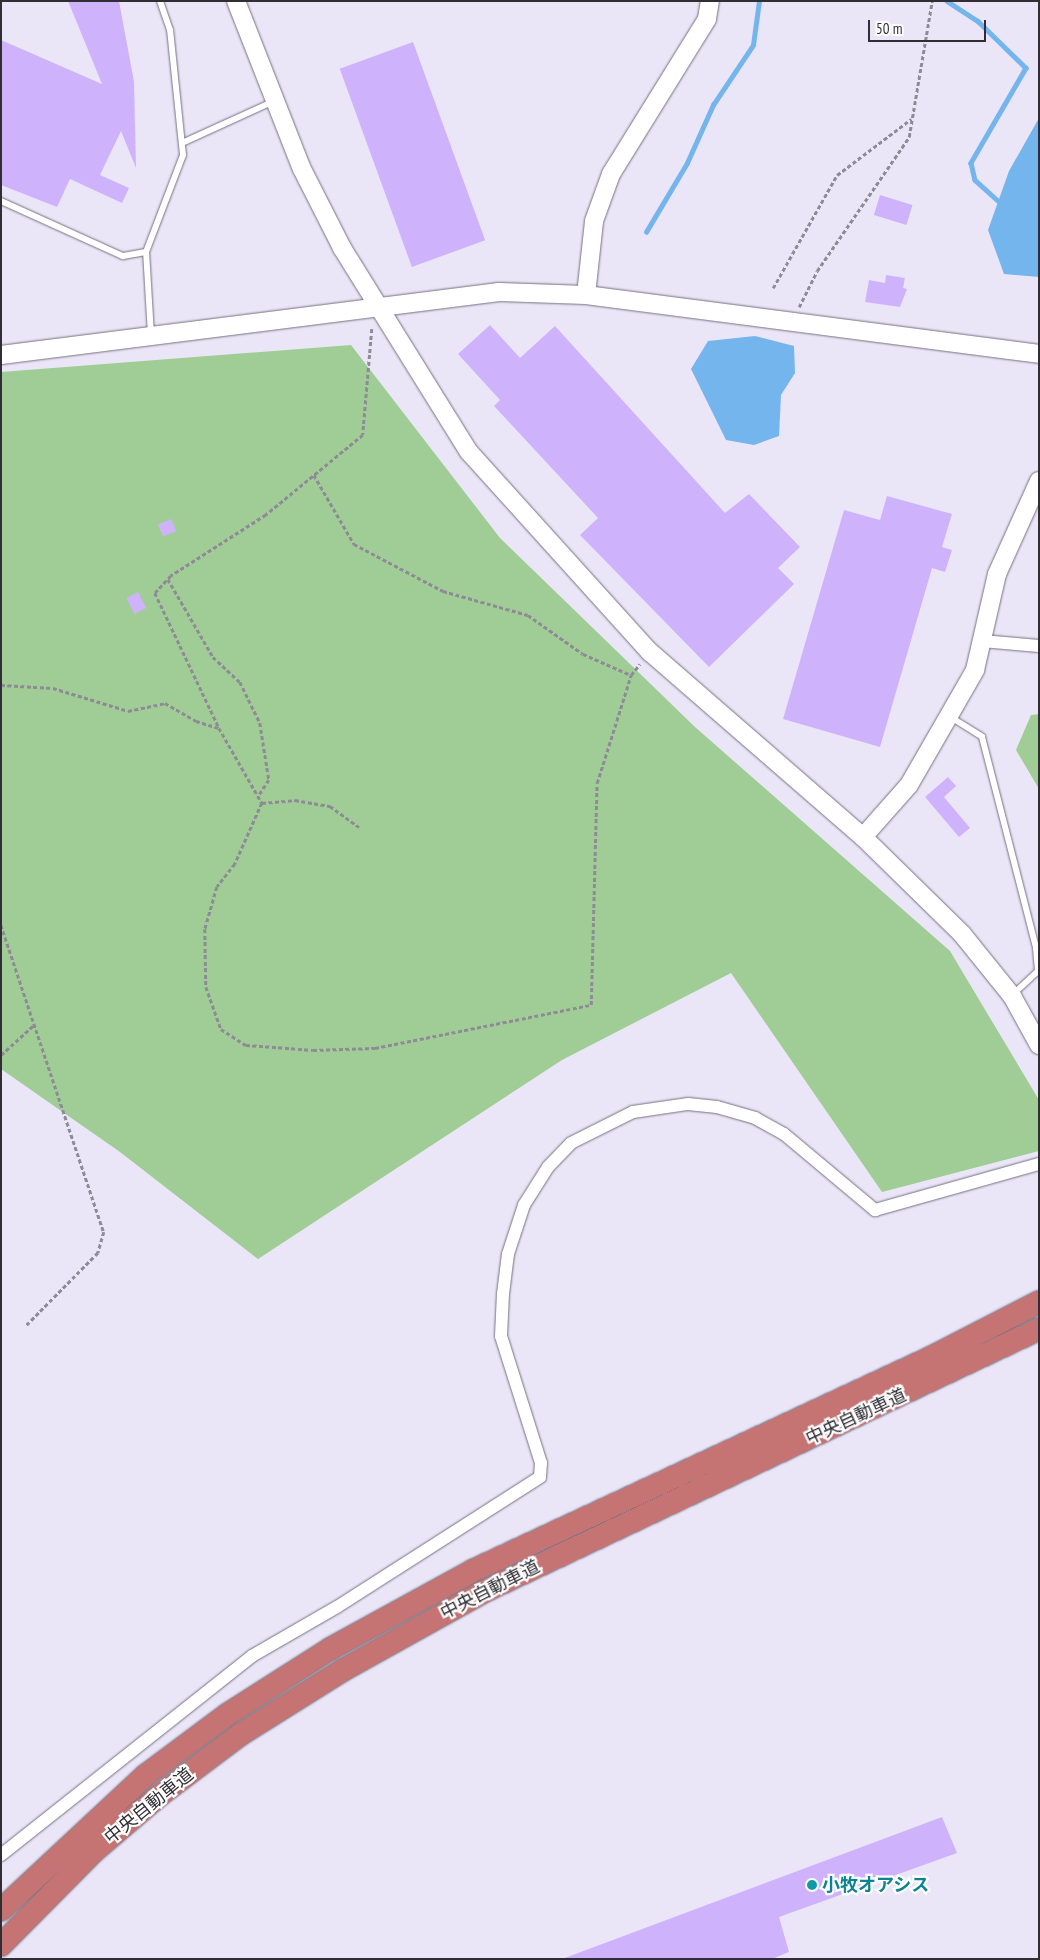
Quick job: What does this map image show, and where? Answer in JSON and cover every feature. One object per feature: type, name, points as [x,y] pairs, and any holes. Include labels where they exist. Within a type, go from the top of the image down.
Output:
[{"type":"highway","name":"中央自動車道","points":[[1,1910],[146,1775],[228,1714],[330,1649],[474,1570],[932,1357],[1039,1302]]},
{"type":"highway","name":"中央自動車道","points":[[1,1945],[94,1852],[161,1794],[241,1734],[343,1670],[485,1591],[1039,1329]]},
{"type":"street","points":[[236,1],[302,169],[374,305],[469,452],[650,652],[863,837],[962,934],[1012,996],[1039,1045]]},
{"type":"street","points":[[586,295],[594,221],[611,174],[707,19],[710,1]]},
{"type":"street","points":[[1,355],[374,305],[499,292],[586,295],[795,320],[1039,354]]},
{"type":"street","points":[[863,837],[909,785],[975,670],[997,574],[1039,481]]},
{"type":"street","points":[[982,641],[1039,646]]},
{"type":"street","points":[[1,1855],[252,1656],[338,1607],[540,1477],[541,1463],[501,1336],[503,1294],[508,1254],[524,1205],[548,1167],[571,1143],[634,1112],[688,1104],[717,1108],[755,1118],[784,1134],[875,1210],[1039,1164]]},
{"type":"lane","points":[[150,334],[146,252],[183,155],[170,30],[160,1]]},
{"type":"lane","points":[[182,143],[274,101]]},
{"type":"lane","points":[[1,201],[123,256],[146,252]]},
{"type":"lane","points":[[948,716],[982,736],[1036,948],[1038,971],[1012,996]]},
{"type":"path","points":[[795,320],[817,271],[909,137],[932,1]]},
{"type":"path","points":[[773,288],[837,175],[913,118]]},
{"type":"path","points":[[262,803],[219,728],[155,593],[168,579],[266,515],[363,435],[374,305]]},
{"type":"path","points":[[314,475],[354,544],[443,591],[528,615],[584,654],[631,676]]},
{"type":"path","points":[[168,579],[213,657],[240,682],[260,723],[269,780],[258,796]]},
{"type":"path","points":[[262,803],[235,864],[217,887],[205,929],[206,987],[221,1029],[229,1038],[246,1045],[313,1050],[376,1048],[591,1005],[597,783],[631,676],[650,652]]},
{"type":"path","points":[[1,685],[53,688],[128,711],[165,703],[196,721],[219,728]]},
{"type":"path","points":[[262,803],[295,800],[330,806],[359,827]]},
{"type":"path","points":[[1,924],[104,1232],[98,1253],[26,1326]]},
{"type":"path","points":[[1,1055],[35,1024]]},
{"type":"green space","points":[[351,345],[500,538],[695,727],[950,951],[1039,1100],[1039,1151],[882,1192],[731,973],[562,1060],[258,1259],[120,1152],[1,1069],[1,372]]},
{"type":"green space","points":[[1039,714],[1039,789],[1016,750],[1031,715]]},
{"type":"water","points":[[1039,118],[1039,277],[1004,274],[988,230],[1009,171]]},
{"type":"water","points":[[755,336],[794,346],[795,373],[781,395],[779,436],[754,445],[726,440],[691,369],[708,341]]},
{"type":"building","points":[[68,1],[119,1],[134,82],[136,168],[121,131],[100,175],[129,188],[122,203],[70,179],[57,207],[1,185],[1,40],[102,84]]},
{"type":"building","points":[[413,42],[485,240],[412,267],[340,69]]},
{"type":"building","points":[[880,195],[913,205],[906,225],[874,215]]},
{"type":"building","points":[[886,275],[905,278],[903,288],[907,289],[900,307],[865,302],[869,280],[885,283]]},
{"type":"building","points":[[490,325],[520,358],[555,326],[725,513],[749,494],[800,547],[778,568],[794,584],[709,667],[580,535],[598,518],[494,406],[500,400],[458,354]]},
{"type":"building","points":[[887,496],[952,514],[942,547],[952,550],[945,572],[932,568],[880,747],[783,719],[844,510],[880,520]]},
{"type":"building","points":[[171,519],[176,531],[163,536],[158,524]]},
{"type":"building","points":[[138,592],[146,608],[135,614],[126,598]]},
{"type":"building","points":[[948,777],[956,786],[944,797],[970,828],[959,837],[925,797]]},
{"type":"building","name":"小牧オアシス","points":[[942,1817],[957,1853],[779,1917],[789,1952],[772,1959],[562,1959]]},
{"type":"waterway","points":[[646,232],[687,163],[713,105],[753,45],[759,1]]},
{"type":"waterway","points":[[947,1],[978,21],[1026,68],[971,163],[975,180],[998,201]]},
{"type":"place","name":"小牧オアシス","points":[[812,1885]]}]
